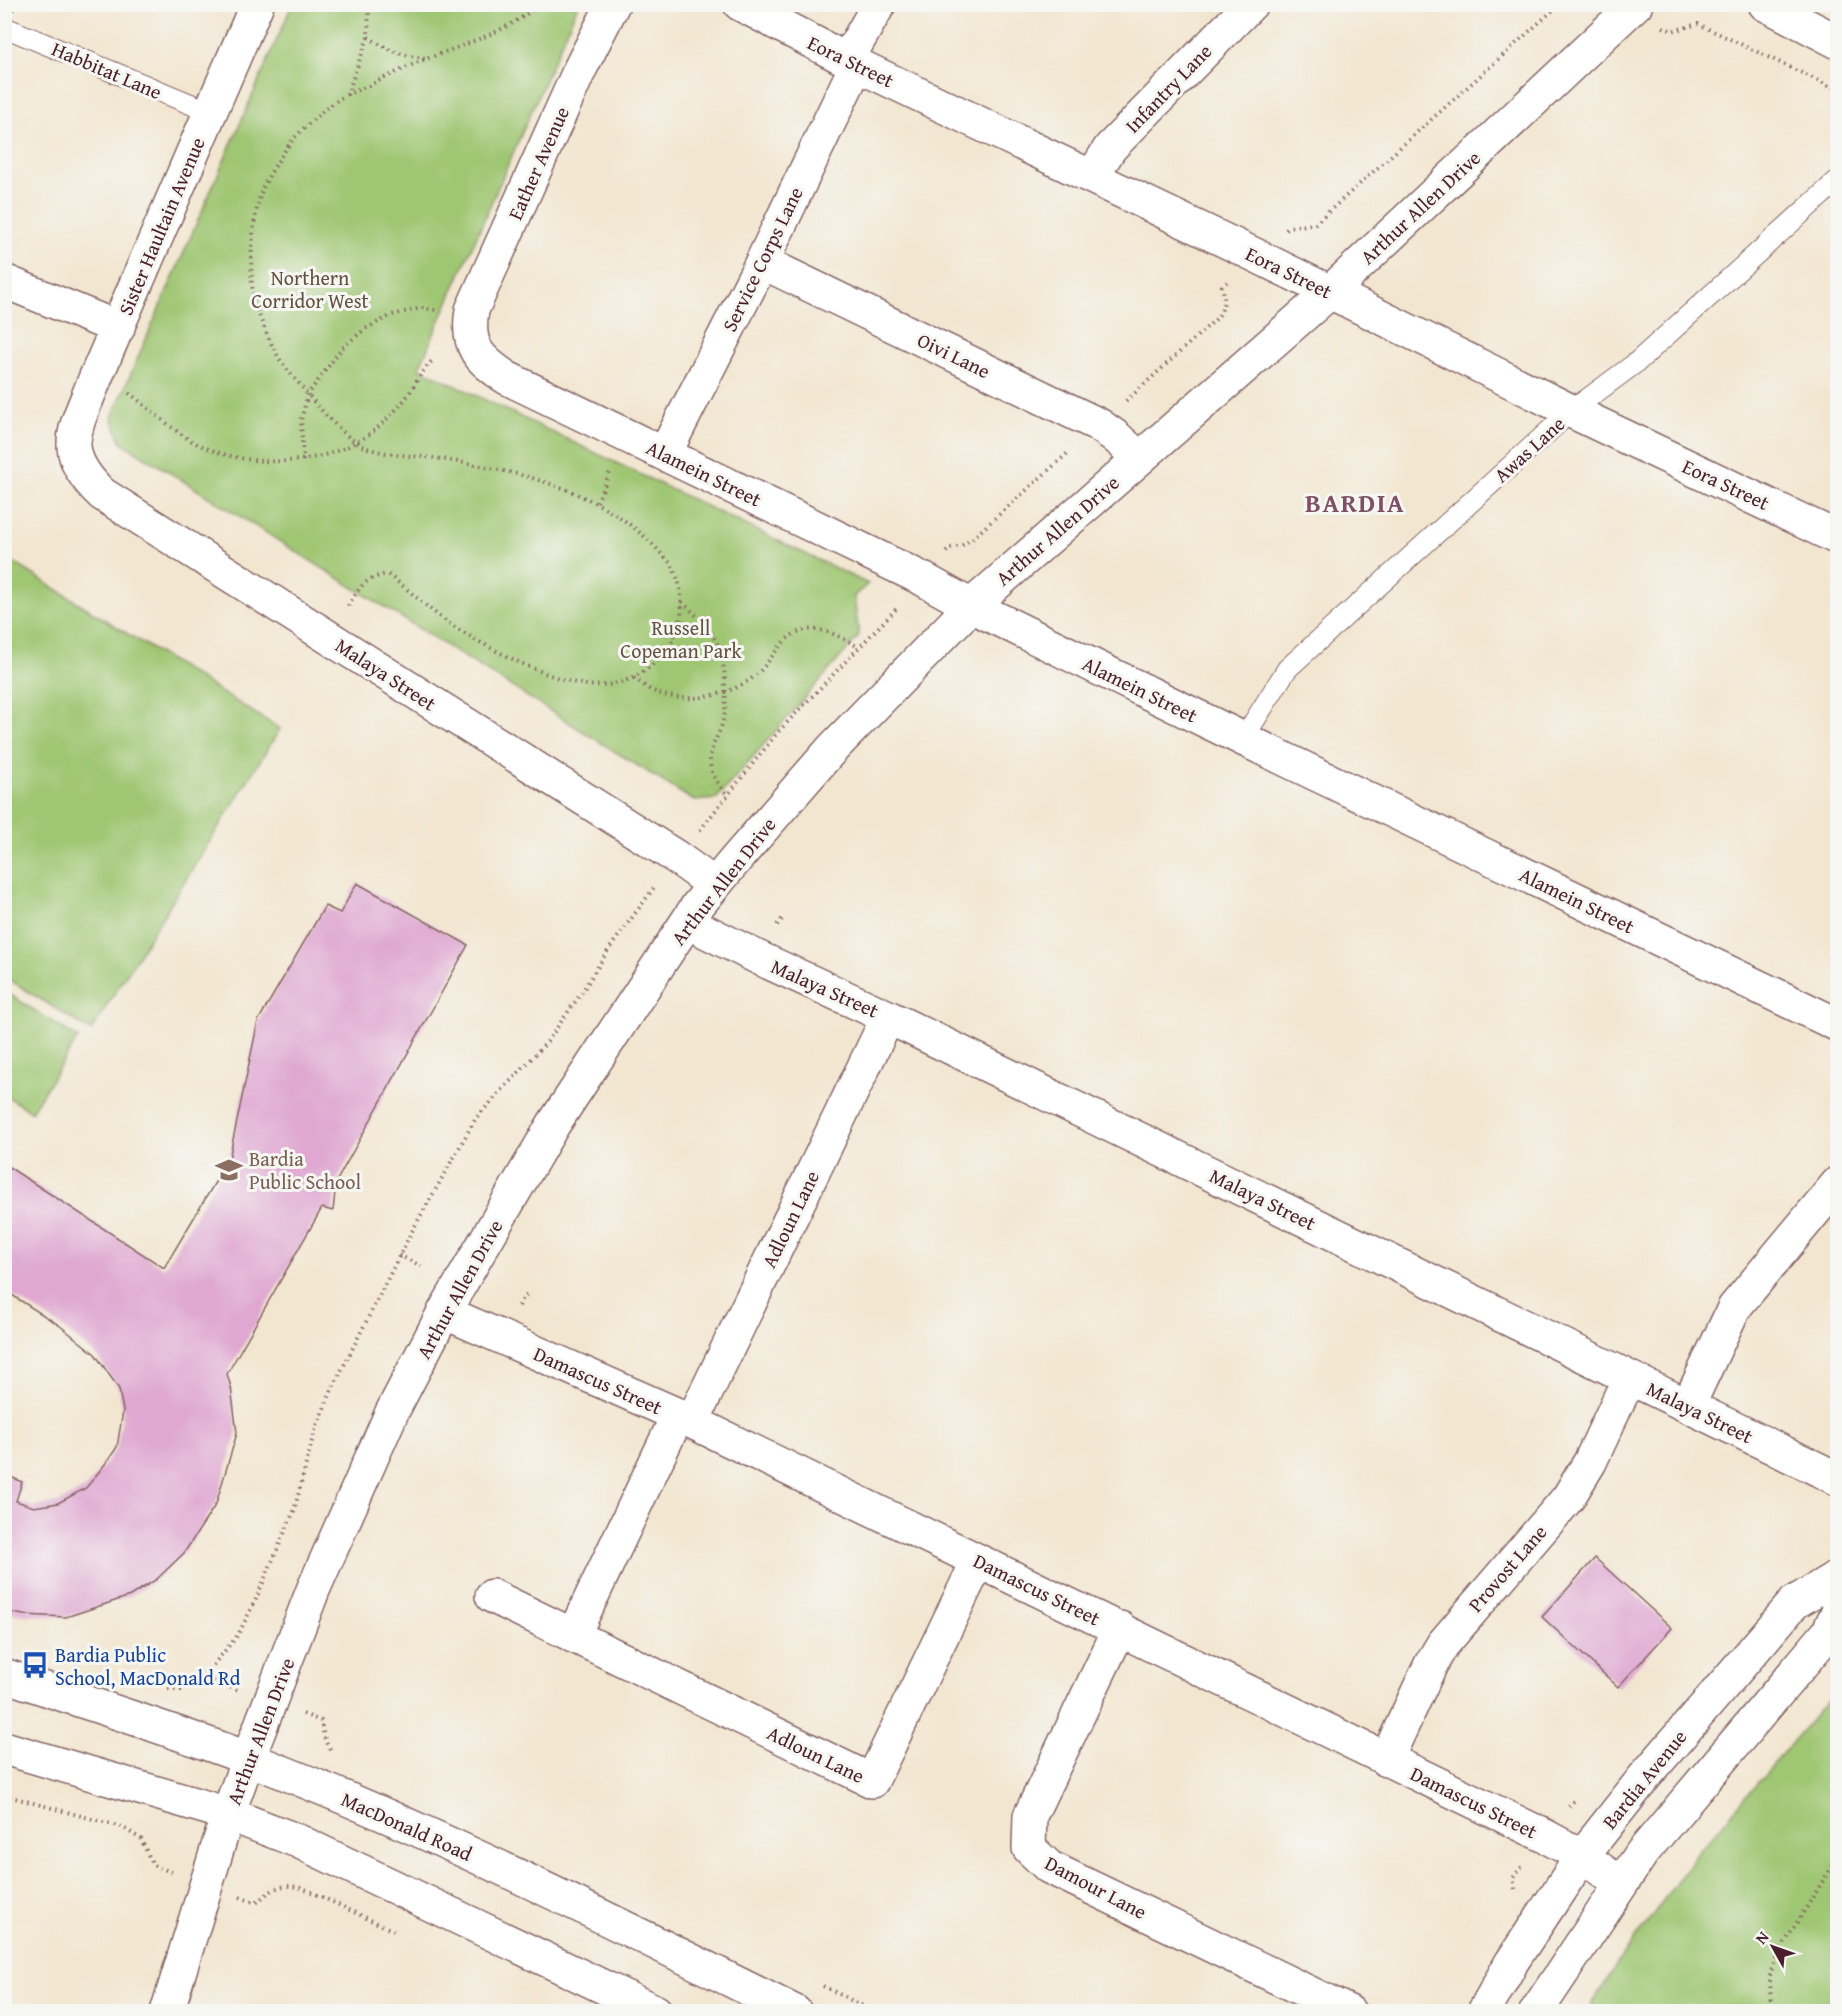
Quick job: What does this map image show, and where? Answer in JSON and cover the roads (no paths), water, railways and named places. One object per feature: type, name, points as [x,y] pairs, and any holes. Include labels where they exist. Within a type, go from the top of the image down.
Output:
[{"type":"street","name":"Sister Haultain Avenue","points":[[72,449],[75,432],[95,379],[257,4]]},
{"type":"street","name":"Eather Avenue","points":[[471,317],[580,69],[613,4]]},
{"type":"street","name":"Eora Street","points":[[740,4],[852,62],[1838,538]]},
{"type":"street","name":"Service Corps Lane","points":[[665,453],[762,262],[879,4]]},
{"type":"street","name":"Arthur Allen Drive","points":[[167,2012],[228,1814],[248,1759],[313,1590],[392,1412],[444,1312],[553,1125],[687,922],[715,885],[832,749],[971,606],[1330,292],[1636,4]]},
{"type":"street","points":[[1765,4],[1838,42]]},
{"type":"street","name":"Infantry Lane","points":[[1092,177],[1110,148],[1236,9]]},
{"type":"street","name":"Oivi Lane","points":[[762,262],[1099,425],[1139,458]]},
{"type":"street","points":[[4,280],[118,328]]},
{"type":"street","name":"Alamein Street","points":[[471,317],[471,343],[478,355],[507,378],[923,579],[971,606],[1243,739],[1838,1025]]},
{"type":"street","name":"Malaya Street","points":[[72,449],[80,469],[102,494],[676,857],[715,885]]},
{"type":"street","name":"Malaya Street","points":[[687,922],[888,1017],[1838,1479]]},
{"type":"street","name":"Adloun Lane","points":[[573,1636],[888,1017]]},
{"type":"street","points":[[1688,1406],[1734,1308],[1838,1183]]},
{"type":"street","name":"Damascus Street","points":[[444,1312],[685,1418],[1120,1629],[1582,1856],[1621,1884]]},
{"type":"street","name":"Provost Lane","points":[[1386,1760],[1431,1664],[1443,1644],[1568,1498],[1590,1462],[1629,1378]]},
{"type":"street","name":"Adloun Lane","points":[[492,1596],[872,1781],[978,1561]]},
{"type":"street","name":"Bardia Avenue","points":[[1484,2012],[1512,1963],[1582,1856],[1646,1775],[1794,1603],[1838,1576]]},
{"type":"street","points":[[1536,2012],[1642,1853],[1828,1633],[1838,1611]]},
{"type":"street","name":"Damour Lane","points":[[1120,1629],[1030,1816],[1029,1848],[1049,1867],[1349,2012]]},
{"type":"street","name":"MacDonald Road","points":[[4,1675],[248,1759],[457,1848],[795,2012]]},
{"type":"street","points":[[4,1748],[228,1814],[298,1841],[656,2012]]},
{"type":"lane","name":"Habbitat Lane","points":[[4,27],[210,112]]},
{"type":"lane","name":"Awas Lane","points":[[1243,739],[1287,669],[1571,411],[1637,362],[1838,180]]},
{"type":"place","name":"Bardia Public School","points":[[229,1170]]},
{"type":"place","name":"Bardia Public School, MacDonald Rd","points":[[35,1665]]},
{"type":"district","name":"BARDIA","points":[[1355,502]]},
{"type":"park label","name":"Northern Corridor West","points":[[310,288]]},
{"type":"park label","name":"Russell Copeman Park","points":[[681,638]]}]
